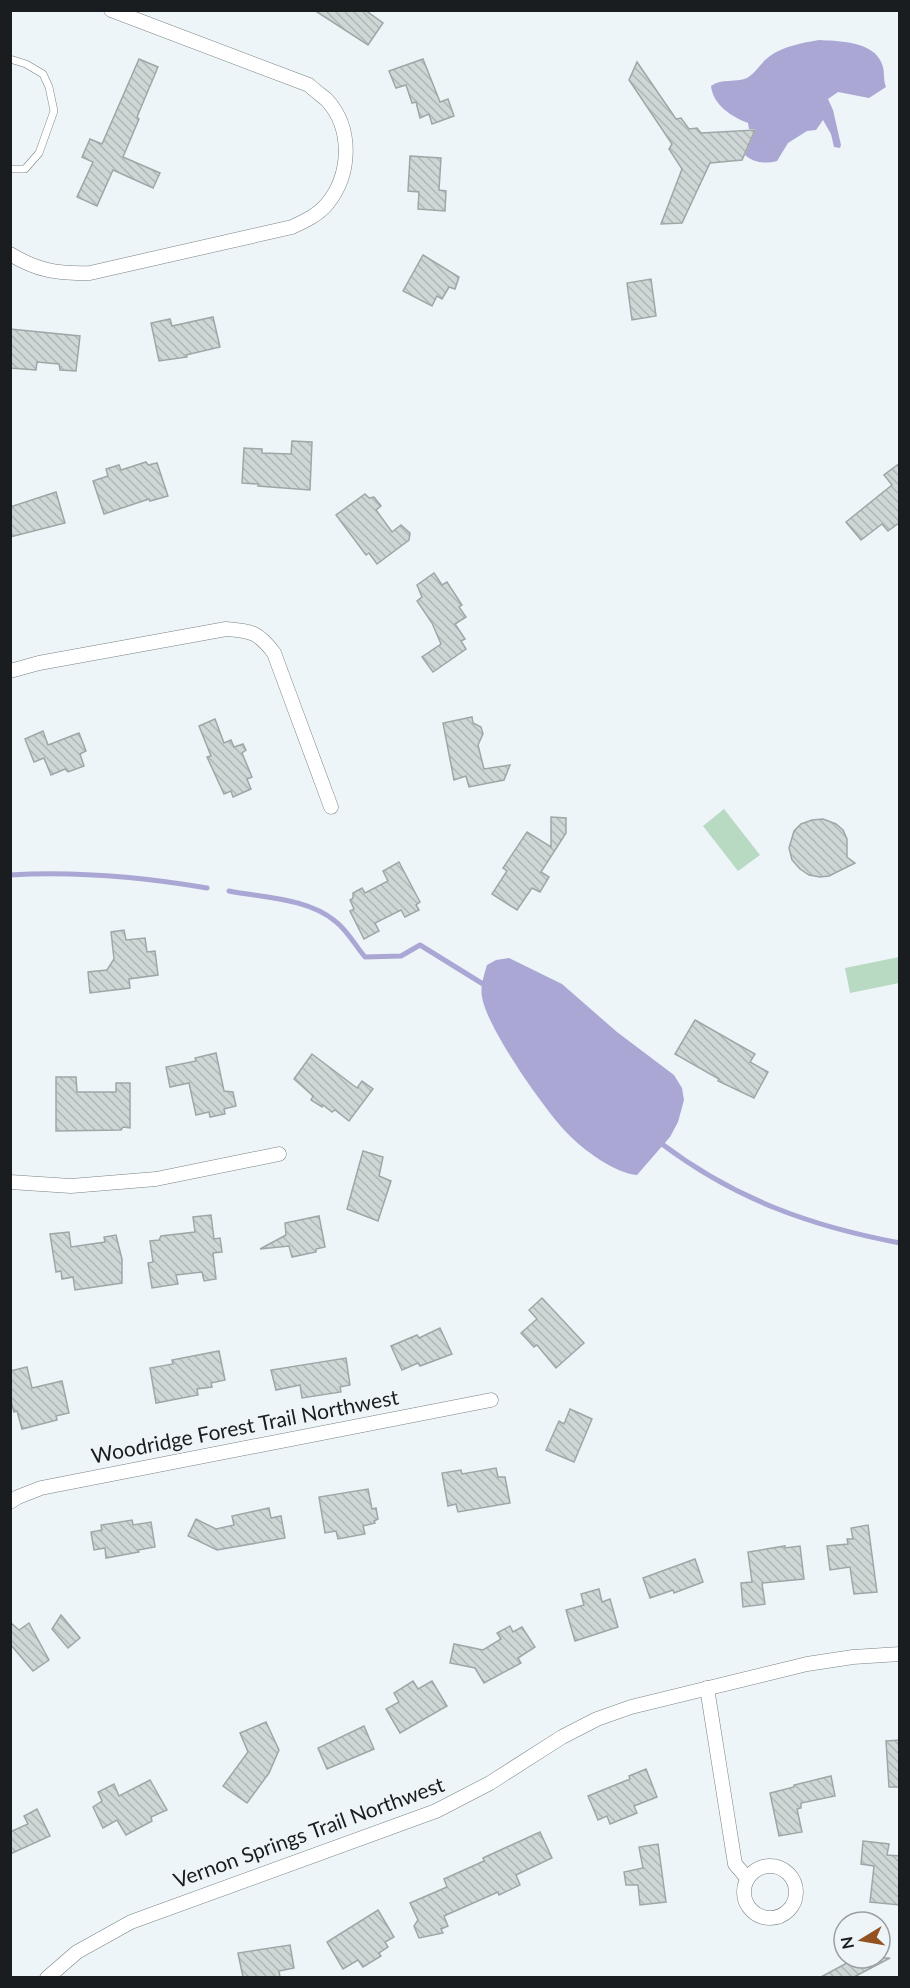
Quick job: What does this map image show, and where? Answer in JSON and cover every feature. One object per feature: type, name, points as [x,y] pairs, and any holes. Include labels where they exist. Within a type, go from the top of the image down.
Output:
[{"type":"street","points":[[10,254],[25,263],[48,271],[66,274],[90,273],[292,227],[310,218],[326,205],[338,189],[344,171],[346,145],[340,121],[327,101],[309,85],[111,10]]},
{"type":"street","points":[[10,671],[39,663],[226,629],[247,630],[263,639],[274,653],[331,807]]},
{"type":"street","points":[[10,1182],[71,1186],[156,1179],[279,1154]]},
{"type":"street","name":"Woodridge Forest Trail Northwest","points":[[10,1502],[41,1488],[491,1400]]},
{"type":"street","name":"Vernon Springs Trail Northwest","points":[[47,1977],[77,1952],[131,1922],[436,1811],[490,1783],[562,1737],[597,1719],[631,1707],[807,1664],[853,1657],[900,1654]]},
{"type":"street","points":[[706,1688],[735,1864],[747,1878]]},
{"type":"lane","points":[[10,59],[26,64],[43,74],[49,87],[54,111],[39,153],[25,169],[10,169]]},
{"type":"green space","points":[[724,809],[760,855],[738,871],[703,826]]},
{"type":"green space","points":[[899,957],[899,983],[850,993],[845,968]]},
{"type":"water","points":[[819,40],[855,44],[871,51],[878,56],[882,64],[886,87],[869,98],[838,92],[828,99],[833,110],[840,148],[834,147],[831,134],[823,120],[816,130],[807,131],[788,143],[777,161],[760,162],[748,158],[745,155],[756,129],[749,129],[748,123],[724,109],[715,99],[711,86],[720,82],[747,78],[775,53],[793,45]]},
{"type":"water","points":[[509,958],[562,984],[617,1032],[674,1075],[682,1088],[684,1100],[678,1122],[670,1137],[637,1175],[629,1174],[610,1165],[573,1139],[545,1106],[505,1047],[486,1011],[482,989],[487,965],[496,960]]},
{"type":"building","points":[[314,10],[365,10],[383,23],[368,45]]},
{"type":"building","points":[[139,59],[158,67],[123,157],[160,173],[153,188],[113,170],[97,206],[77,197],[93,162],[82,157],[90,139],[102,144]]},
{"type":"building","points":[[423,59],[440,102],[448,99],[454,116],[432,124],[429,114],[420,118],[416,102],[412,103],[406,85],[396,88],[389,71]]},
{"type":"building","points":[[637,62],[676,119],[681,118],[689,129],[697,128],[701,133],[755,130],[742,160],[710,163],[682,223],[661,224],[682,169],[669,149],[672,144],[629,80]]},
{"type":"building","points":[[410,156],[441,158],[439,190],[446,191],[445,211],[418,209],[419,192],[408,191]]},
{"type":"building","points":[[423,255],[459,277],[455,289],[449,287],[442,299],[437,296],[432,306],[403,291]]},
{"type":"building","points":[[651,279],[656,316],[632,320],[627,283]]},
{"type":"building","points":[[213,317],[220,347],[186,355],[187,357],[159,361],[151,323],[170,319],[172,326]]},
{"type":"building","points":[[10,329],[80,336],[76,371],[60,370],[59,364],[37,362],[36,370],[10,368]]},
{"type":"building","points":[[292,441],[312,442],[310,490],[242,483],[244,448],[262,449],[262,453],[291,454]]},
{"type":"building","points":[[146,462],[148,465],[157,463],[168,496],[150,501],[149,499],[104,514],[93,481],[108,476],[106,469],[119,465],[121,470]]},
{"type":"building","points":[[900,463],[900,522],[888,531],[882,524],[861,540],[846,522],[892,485],[884,475]]},
{"type":"building","points":[[56,492],[65,523],[10,537],[10,507]]},
{"type":"building","points":[[365,494],[369,498],[374,497],[381,506],[376,510],[392,532],[401,525],[410,533],[409,540],[377,564],[369,553],[366,555],[336,515]]},
{"type":"building","points":[[434,573],[442,585],[447,582],[462,605],[459,607],[466,617],[455,624],[465,639],[461,641],[466,649],[433,672],[422,657],[441,644],[432,623],[417,601],[422,597],[417,585]]},
{"type":"building","points":[[472,717],[473,723],[481,727],[483,734],[478,745],[484,769],[510,765],[504,780],[469,787],[466,776],[454,780],[443,723]]},
{"type":"building","points":[[215,719],[224,743],[231,740],[234,747],[243,744],[246,750],[242,753],[252,777],[247,779],[251,789],[233,797],[231,791],[224,794],[207,757],[211,756],[199,726]]},
{"type":"building","points":[[43,731],[48,745],[79,733],[86,751],[80,754],[84,766],[68,772],[65,769],[51,775],[44,758],[34,762],[25,739]]},
{"type":"building","points":[[551,817],[566,818],[566,833],[541,872],[549,877],[540,892],[532,888],[517,910],[492,894],[507,871],[503,868],[527,832],[551,847]]},
{"type":"building","points":[[823,819],[836,824],[843,830],[847,839],[847,857],[855,863],[829,876],[820,877],[809,875],[800,869],[792,860],[789,848],[794,831],[801,824]]},
{"type":"building","points":[[399,862],[420,902],[416,905],[419,910],[405,917],[401,910],[375,923],[379,931],[364,939],[350,911],[354,909],[350,900],[353,898],[353,893],[362,888],[365,893],[388,881],[383,871]]},
{"type":"building","points":[[124,930],[126,940],[145,938],[147,952],[155,951],[158,975],[129,979],[130,988],[90,993],[88,972],[107,970],[114,959],[111,932]]},
{"type":"building","points":[[695,1020],[755,1054],[750,1062],[768,1072],[754,1098],[718,1081],[719,1079],[675,1054]]},
{"type":"building","points":[[216,1053],[224,1091],[233,1092],[236,1106],[224,1109],[225,1114],[210,1117],[209,1112],[196,1115],[189,1083],[170,1087],[166,1067],[196,1061],[195,1058]]},
{"type":"building","points":[[312,1054],[357,1088],[362,1081],[373,1089],[349,1121],[335,1110],[332,1112],[311,1100],[313,1096],[294,1079]]},
{"type":"building","points":[[56,1077],[76,1077],[77,1092],[116,1092],[116,1083],[130,1083],[130,1128],[56,1131]]},
{"type":"building","points":[[363,1151],[383,1157],[379,1176],[391,1181],[378,1221],[347,1209]]},
{"type":"building","points":[[211,1215],[214,1239],[220,1238],[222,1252],[213,1253],[216,1279],[204,1281],[202,1272],[176,1275],[178,1284],[152,1288],[148,1263],[153,1262],[150,1241],[159,1240],[161,1236],[195,1232],[193,1217]]},
{"type":"building","points":[[319,1216],[325,1247],[316,1249],[316,1252],[292,1257],[289,1246],[260,1249],[286,1235],[285,1223]]},
{"type":"building","points":[[69,1232],[71,1247],[105,1242],[104,1237],[116,1235],[122,1259],[122,1283],[75,1290],[73,1277],[62,1279],[61,1271],[56,1272],[50,1234]]},
{"type":"building","points":[[542,1298],[584,1343],[556,1368],[537,1345],[534,1347],[521,1333],[537,1319],[529,1310]]},
{"type":"building","points":[[440,1328],[452,1354],[402,1370],[391,1346],[417,1335],[419,1338]]},
{"type":"building","points":[[219,1351],[225,1380],[211,1383],[212,1387],[197,1389],[198,1395],[156,1403],[150,1368],[173,1364],[172,1360]]},
{"type":"building","points":[[346,1358],[350,1385],[340,1387],[341,1392],[302,1398],[300,1385],[276,1390],[271,1370]]},
{"type":"building","points":[[27,1367],[32,1388],[62,1381],[69,1413],[56,1416],[57,1420],[22,1429],[17,1411],[14,1412],[10,1398],[10,1371]]},
{"type":"building","points":[[570,1409],[592,1419],[574,1462],[546,1450],[559,1421],[564,1424]]},
{"type":"building","points":[[496,1468],[498,1477],[505,1477],[510,1503],[458,1512],[456,1504],[448,1506],[442,1473],[461,1470],[462,1474]]},
{"type":"building","points":[[368,1489],[372,1509],[376,1508],[378,1519],[374,1521],[375,1523],[363,1526],[365,1534],[338,1539],[336,1531],[325,1533],[319,1497]]},
{"type":"building","points":[[269,1508],[271,1518],[281,1516],[285,1538],[217,1550],[188,1536],[196,1519],[216,1529],[234,1525],[232,1516]]},
{"type":"building","points":[[132,1520],[133,1525],[151,1522],[155,1547],[106,1558],[105,1548],[94,1550],[91,1532],[102,1530],[101,1525]]},
{"type":"building","points":[[868,1525],[877,1592],[854,1594],[850,1567],[830,1570],[827,1546],[848,1544],[847,1539],[853,1539],[851,1528]]},
{"type":"building","points":[[785,1546],[785,1548],[800,1546],[804,1579],[762,1583],[765,1604],[743,1607],[741,1583],[752,1582],[748,1552]]},
{"type":"building","points":[[695,1559],[703,1582],[674,1593],[673,1590],[650,1598],[643,1578]]},
{"type":"building","points":[[599,1589],[602,1602],[610,1599],[618,1627],[575,1641],[566,1610],[584,1605],[581,1594]]},
{"type":"building","points":[[61,1615],[80,1638],[68,1648],[52,1629]]},
{"type":"building","points":[[10,1622],[19,1630],[29,1623],[49,1660],[33,1671],[10,1644]]},
{"type":"building","points":[[510,1626],[513,1632],[522,1627],[535,1647],[518,1658],[521,1663],[484,1683],[475,1668],[450,1663],[454,1644],[483,1650],[501,1639],[497,1633]]},
{"type":"building","points":[[413,1681],[418,1689],[432,1681],[447,1706],[400,1733],[386,1709],[399,1702],[394,1693]]},
{"type":"building","points":[[266,1722],[279,1750],[269,1773],[247,1803],[223,1786],[248,1752],[240,1733]]},
{"type":"building","points":[[364,1726],[374,1749],[327,1769],[318,1748]]},
{"type":"building","points":[[900,1740],[900,1787],[889,1787],[886,1741]]},
{"type":"building","points":[[646,1769],[657,1797],[634,1806],[637,1813],[610,1824],[607,1816],[598,1820],[588,1796],[630,1779],[629,1776]]},
{"type":"building","points":[[831,1776],[835,1796],[801,1803],[801,1808],[797,1809],[802,1832],[779,1836],[770,1793]]},
{"type":"building","points":[[150,1780],[167,1810],[151,1817],[152,1821],[126,1835],[117,1820],[103,1828],[93,1807],[102,1801],[98,1792],[114,1784],[119,1796]]},
{"type":"building","points":[[37,1809],[50,1836],[10,1854],[10,1832],[28,1824],[24,1816]]},
{"type":"building","points":[[540,1832],[552,1858],[516,1875],[520,1885],[499,1895],[498,1892],[444,1916],[448,1926],[441,1929],[443,1933],[419,1938],[414,1926],[418,1920],[410,1903],[447,1887],[444,1879]]},
{"type":"building","points":[[863,1841],[889,1844],[887,1855],[900,1856],[900,1905],[870,1902],[874,1866],[861,1864]]},
{"type":"building","points":[[658,1844],[666,1902],[640,1905],[638,1885],[626,1885],[624,1872],[643,1868],[639,1847]]},
{"type":"building","points":[[378,1910],[394,1937],[385,1942],[388,1947],[379,1953],[381,1956],[363,1967],[358,1960],[343,1969],[327,1942]]},
{"type":"building","points":[[290,1945],[294,1968],[279,1971],[280,1977],[243,1977],[238,1953]]},
{"type":"building","points":[[834,1970],[867,1970],[854,1977],[821,1977]]},
{"type":"waterway","points":[[10,875],[109,876],[207,888]]},
{"type":"waterway","points":[[229,891],[298,903],[324,913],[343,929],[365,957],[401,956],[420,945],[483,984]]},
{"type":"waterway","points":[[662,1144],[717,1180],[775,1208],[835,1228],[900,1243]]}]
